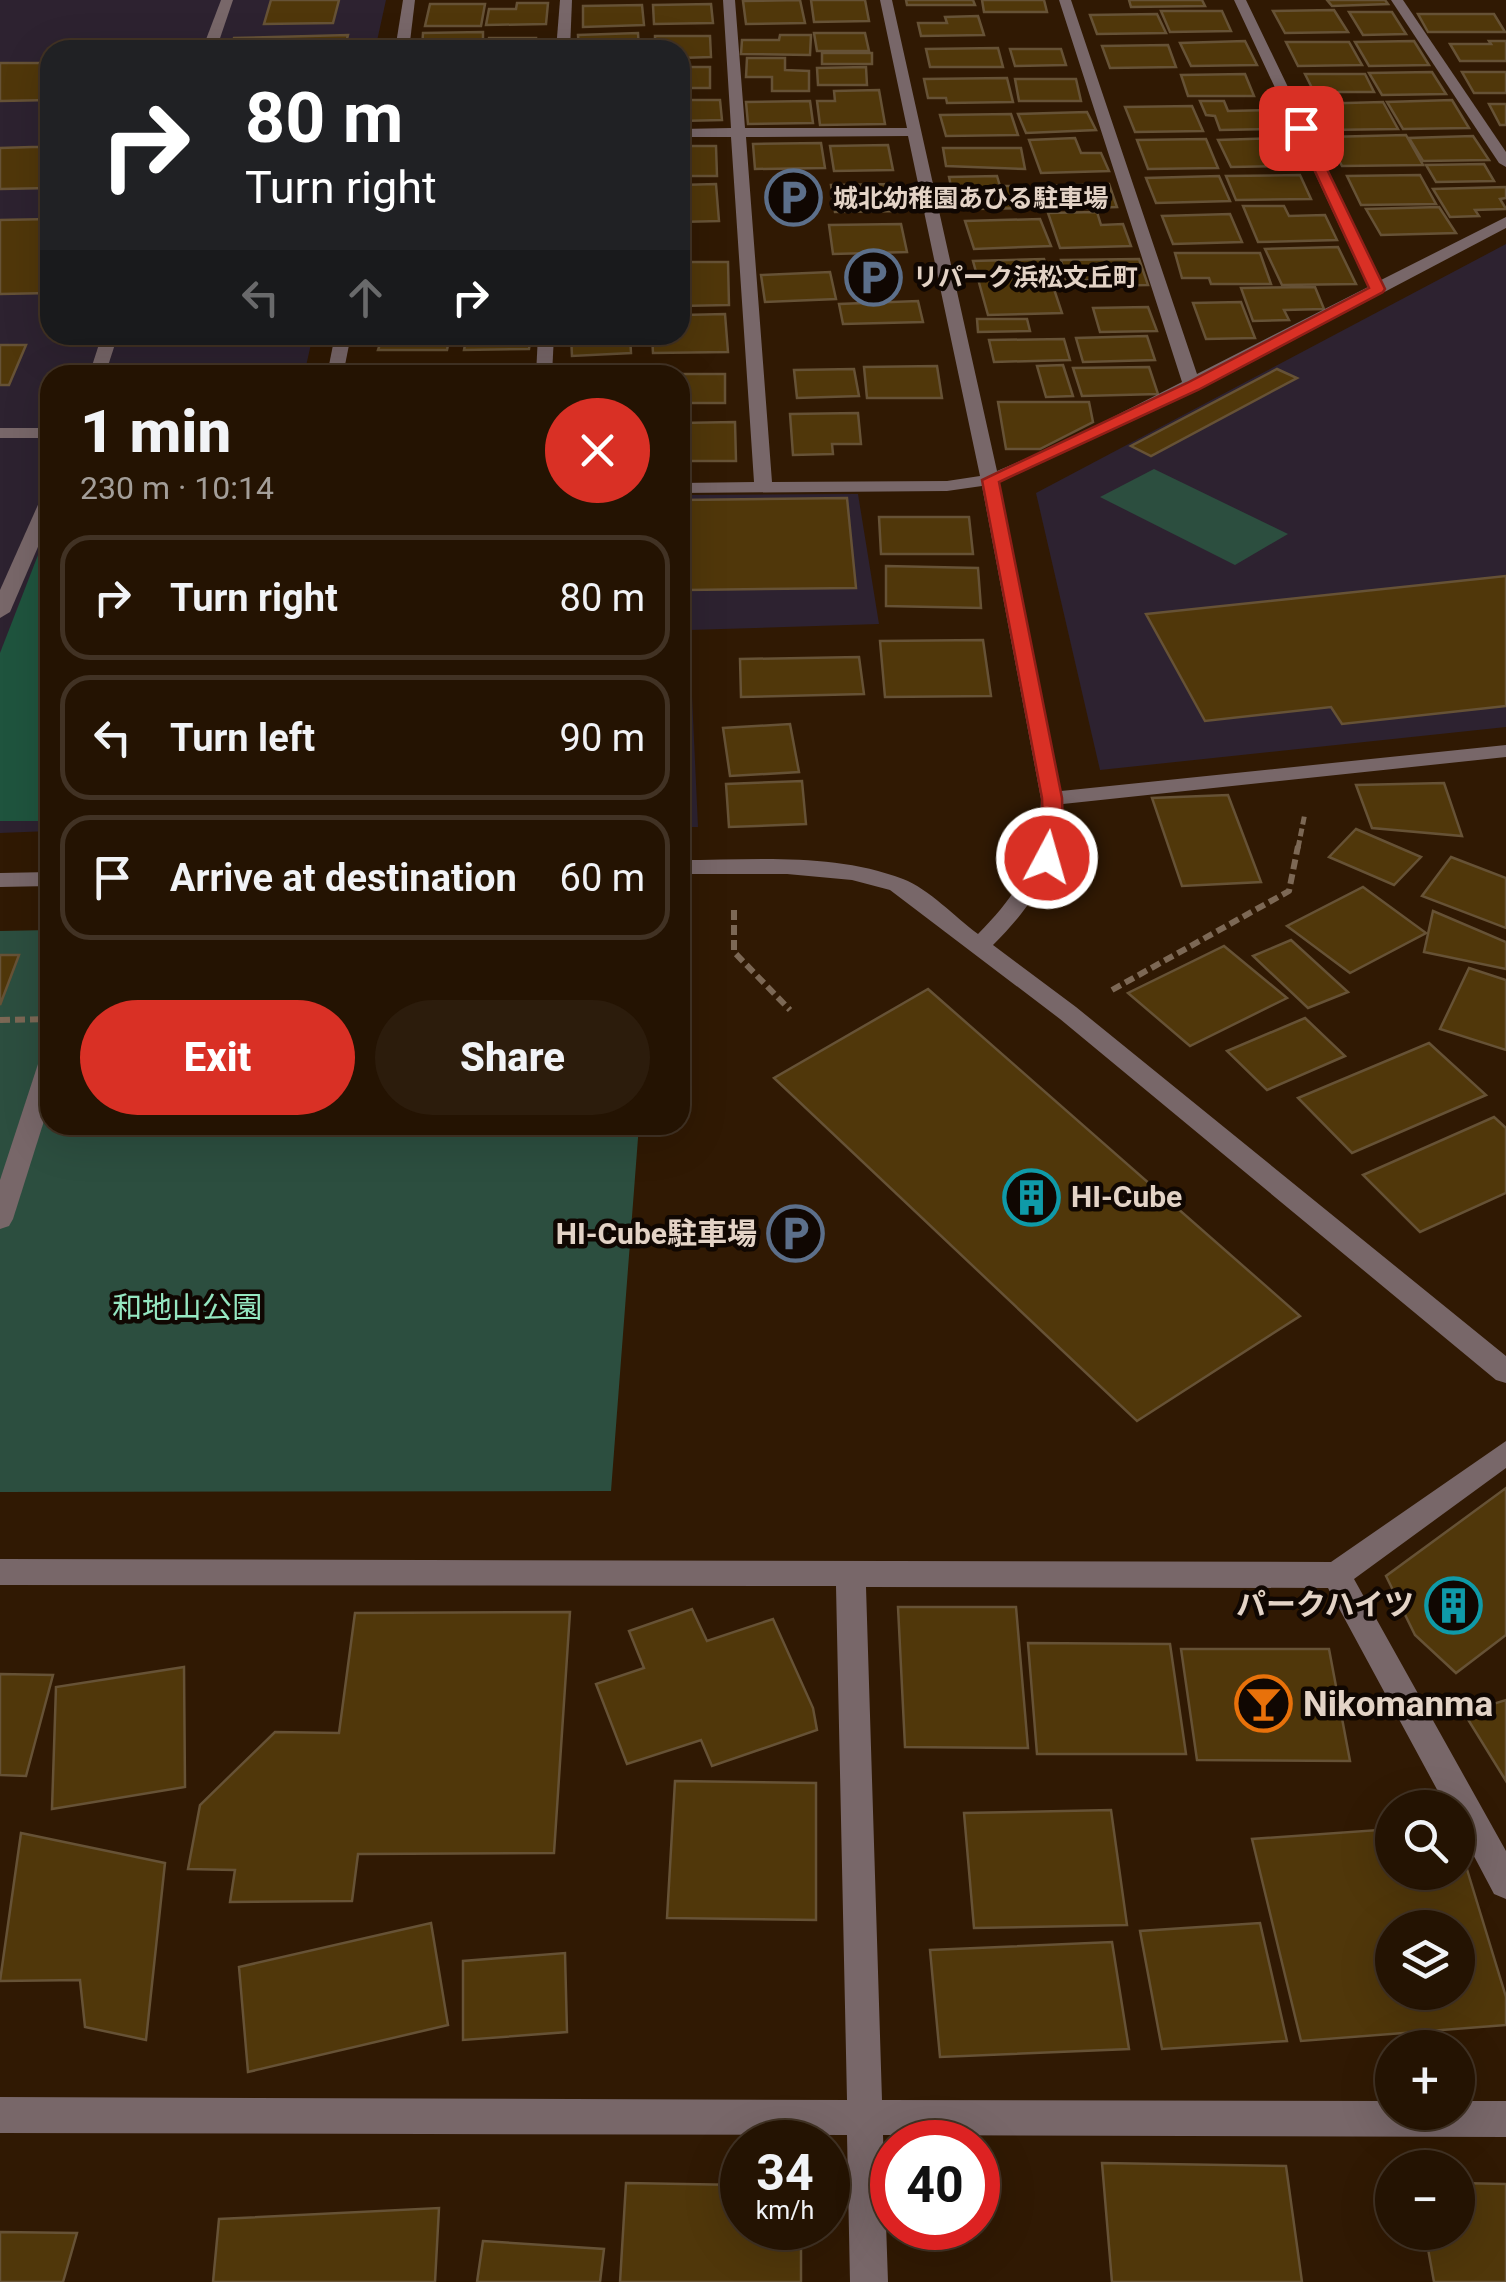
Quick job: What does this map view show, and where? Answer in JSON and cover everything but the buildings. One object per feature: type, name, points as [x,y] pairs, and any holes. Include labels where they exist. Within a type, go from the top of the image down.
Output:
[{"type":"street","points":[[212,40],[227,0]]},
{"type":"street","points":[[403,40],[409,0]]},
{"type":"street","points":[[564,40],[566,0]]},
{"type":"street","points":[[730,0],[763,488]]},
{"type":"street","points":[[886,0],[990,480],[1052,798],[1053,827],[1047,858],[1031,890],[978,948]]},
{"type":"street","points":[[1065,0],[1192,386]]},
{"type":"street","points":[[1240,0],[1378,289]]},
{"type":"street","points":[[1397,0],[1506,163]]},
{"type":"street","points":[[690,134],[912,132]]},
{"type":"street","points":[[690,488],[947,486],[990,480],[1192,386],[1506,222]]},
{"type":"street","points":[[0,433],[40,433]]},
{"type":"street","points":[[0,612],[40,521]]},
{"type":"street","points":[[1052,798],[1506,751]]},
{"type":"street","points":[[690,867],[787,867],[867,877],[898,886],[1068,1014],[1506,1372]]},
{"type":"street","points":[[0,880],[40,879]]},
{"type":"street","points":[[0,1220],[40,1095]]},
{"type":"street","points":[[0,1572],[1336,1575],[1506,1453]]},
{"type":"street","points":[[852,1574],[869,2282]]},
{"type":"street","points":[[1336,1575],[1506,1883]]},
{"type":"street","points":[[0,2114],[1506,2118]]},
{"type":"path","points":[[1068,1014],[1289,891],[1313,772]]},
{"type":"path","points":[[734,894],[734,952],[790,1010]]},
{"type":"path","points":[[0,1020],[40,1019]]},
{"type":"shaded area","points":[[0,0],[386,0],[377,40],[40,40],[40,345],[311,345],[306,365],[40,365],[40,831],[0,833]]},
{"type":"shaded area","points":[[1506,244],[1506,727],[1100,770],[1036,493]]},
{"type":"shaded area","points":[[858,494],[879,624],[690,630],[690,495]]},
{"type":"shaded area","points":[[690,652],[698,827],[690,827]]},
{"type":"green space","points":[[1154,469],[1288,534],[1235,565],[1100,497]]},
{"type":"green space","points":[[40,550],[40,821],[0,821],[0,653]]},
{"type":"green space","name":"和地山公園","points":[[40,930],[40,1135],[638,1135],[611,1491],[0,1492],[0,931]]},
{"type":"place","name":"城北幼稚園あひる駐車場","points":[[794,198]]},
{"type":"place","name":"リパーク浜松文丘町","points":[[874,277]]},
{"type":"place","name":"HI-Cube","points":[[1032,1197]]},
{"type":"place","name":"HI-Cube駐車場","points":[[796,1234]]},
{"type":"place","name":"パークハイツ","points":[[1453,1605]]},
{"type":"place","name":"Nikomanma","points":[[1264,1704]]},
{"type":"route","points":[[1047,858],[1053,827],[1052,798],[990,480],[1192,386],[1378,289],[1301,128]]}]
